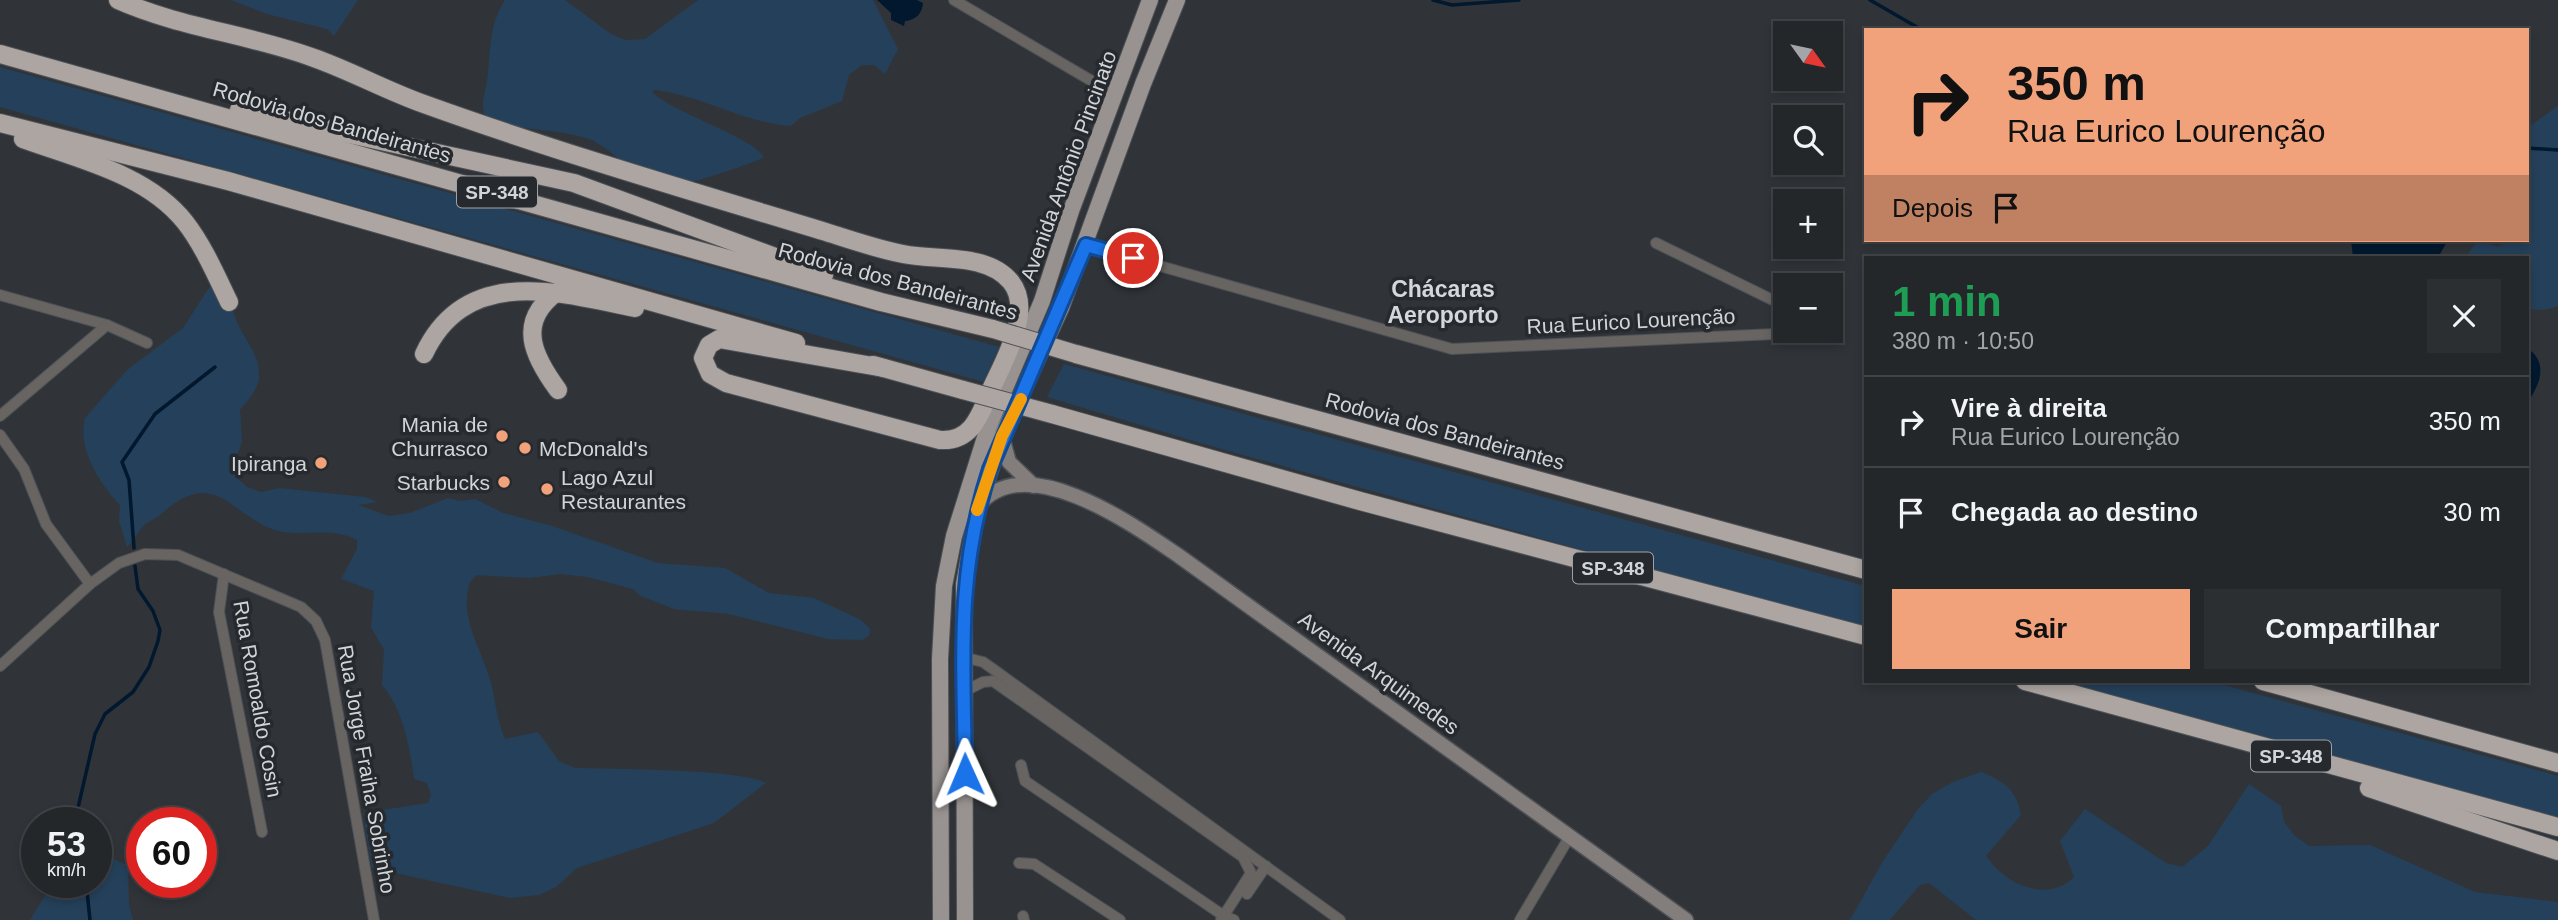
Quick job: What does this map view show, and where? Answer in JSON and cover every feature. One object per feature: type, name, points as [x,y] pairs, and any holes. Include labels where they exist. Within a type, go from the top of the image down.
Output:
[{"type":"highway","points":[[118,0],[175,22],[253,39],[315,58],[423,104],[598,163],[892,252],[979,265],[1006,276],[1014,286],[1018,309],[1012,339],[980,416],[971,429],[959,438],[940,440],[726,383],[710,374],[703,358],[709,345],[719,340],[884,368]]},
{"type":"highway","name":"Rodovia dos Bandeirantes","points":[[0,54],[881,302],[993,329],[1864,569]]},
{"type":"highway","points":[[134,91],[262,114],[574,183],[830,277],[881,302]]},
{"type":"highway","name":"SP-348","points":[[0,123],[228,181],[1360,502],[1864,635]]},
{"type":"highway","points":[[0,131],[108,170],[152,192],[185,222],[229,302]]},
{"type":"highway","points":[[424,354],[435,330],[466,306],[515,290],[557,292],[648,311],[691,313]]},
{"type":"highway","points":[[557,292],[538,311],[532,326],[532,343],[539,361],[558,390]]},
{"type":"highway","name":"SP-348","points":[[2032,683],[2558,827]]},
{"type":"highway","points":[[2270,683],[2558,763]]},
{"type":"highway","points":[[2288,755],[2364,787],[2558,851]]},
{"type":"main road","name":"Avenida Antônio Pincinato","points":[[941,920],[940,688],[944,586],[965,496],[988,428],[1042,301],[1071,211],[1150,0]]},
{"type":"main road","points":[[1155,53],[1155,34],[1168,0]]},
{"type":"main road","name":"Avenida Antônio Pincinato","points":[[965,920],[964,584],[978,507],[1002,436],[1034,372],[1086,245],[1143,84],[1177,0]]},
{"type":"main road","points":[[1114,94],[1126,95],[1143,84]]},
{"type":"main road","points":[[1002,436],[1009,462],[1034,486]]},
{"type":"main road","name":"Avenida Arquimedes","points":[[978,507],[993,491],[1034,486],[1070,494],[1104,507],[1146,533],[1686,920]]},
{"type":"main road","points":[[940,688],[950,667],[963,657]]},
{"type":"street","points":[[954,0],[1114,94]]},
{"type":"street","name":"Rua Eurico Lourenção","points":[[1656,243],[1773,300]]},
{"type":"street","name":"Rua Eurico Lourenção","points":[[1086,245],[1452,349],[1773,334]]},
{"type":"street","points":[[0,295],[107,325],[147,343]]},
{"type":"street","points":[[0,415],[107,325]]},
{"type":"street","points":[[0,435],[24,469],[46,524],[90,584]]},
{"type":"street","name":"Rua Jorge Fraiha Sobrinho","points":[[0,666],[90,584],[119,564],[154,553],[178,555],[301,607],[323,634],[371,920]]},
{"type":"street","name":"Rua Romoaldo Cosin","points":[[224,574],[219,612],[262,832]]},
{"type":"street","points":[[963,657],[983,662],[1340,920]]},
{"type":"street","points":[[963,692],[983,682],[993,681],[1243,858],[1251,873],[1227,919]]},
{"type":"street","points":[[1021,765],[1025,781],[1227,919]]},
{"type":"street","points":[[1520,920],[1570,836]]},
{"type":"street","points":[[1019,863],[1034,864],[1120,920]]},
{"type":"street","points":[[1227,919],[1266,866]]},
{"type":"shaded area","points":[[231,0],[358,0],[334,36],[327,29],[267,14]]},
{"type":"shaded area","points":[[505,0],[565,0],[611,34],[625,40],[645,39],[698,0],[873,0],[898,49],[885,74],[874,65],[862,65],[849,75],[842,101],[800,118],[791,126],[756,120],[689,97],[654,90],[652,92],[663,100],[746,142],[764,157],[698,180],[658,179],[640,174],[586,138],[510,126],[485,119],[483,102],[491,39]]},
{"type":"shaded area","points":[[877,0],[917,0],[923,3],[918,16],[905,21],[904,26],[891,20],[891,13]]},
{"type":"shaded area","points":[[0,67],[999,347],[984,382],[0,107]]},
{"type":"shaded area","points":[[2558,106],[2558,306],[2544,310],[2529,309],[2529,256],[2466,256],[2475,244],[2483,242],[2498,247],[2506,242],[2529,242],[2529,127]]},
{"type":"shaded area","points":[[2351,242],[2447,242],[2441,256],[2353,256]]},
{"type":"shaded area","points":[[210,286],[227,300],[258,363],[257,385],[240,410],[242,441],[234,465],[237,478],[247,487],[261,492],[279,488],[365,497],[378,502],[358,505],[389,516],[410,513],[448,498],[459,501],[475,499],[503,513],[552,526],[658,563],[725,568],[769,593],[814,598],[861,620],[870,629],[869,636],[862,640],[828,639],[729,614],[674,609],[641,596],[633,589],[587,577],[561,574],[529,578],[476,575],[470,582],[467,594],[469,618],[489,676],[505,739],[538,732],[559,761],[575,768],[705,772],[752,778],[766,783],[714,823],[577,868],[556,887],[539,895],[510,898],[372,868],[363,813],[428,803],[431,795],[427,783],[414,779],[408,742],[400,717],[382,685],[384,650],[371,627],[374,591],[341,579],[357,549],[357,540],[337,534],[278,531],[259,523],[221,498],[203,493],[178,501],[145,524],[127,547],[119,521],[120,505],[105,487],[87,454],[83,430],[85,418],[127,370],[183,328]]},
{"type":"shaded area","points":[[2529,350],[2540,368],[2535,389],[2529,400]]},
{"type":"shaded area","points":[[1064,364],[1864,586],[1864,629],[1204,444],[1047,397]]},
{"type":"shaded area","points":[[2061,683],[2216,683],[2558,776],[2558,819]]},
{"type":"shaded area","points":[[1981,772],[2008,787],[2016,799],[2021,815],[1986,856],[2004,875],[2027,887],[2052,889],[2074,877],[2060,841],[2085,809],[2166,863],[2182,867],[2208,846],[2249,784],[2281,806],[2284,822],[2294,835],[2309,846],[2370,845],[2475,892],[2558,902],[2558,920],[1976,920],[1929,883],[1920,885],[1890,920],[1850,920],[1883,861],[1918,809],[1932,794],[1953,782]]},
{"type":"shaded area","points":[[112,858],[126,865],[126,898],[129,898],[133,920],[30,920],[44,898],[112,898]]},
{"type":"waterway","points":[[1433,0],[1452,5],[1519,0]]},
{"type":"waterway","points":[[1870,0],[1919,28]]},
{"type":"waterway","points":[[2529,148],[2558,150]]},
{"type":"waterway","points":[[134,548],[129,480],[122,462],[155,414],[215,367]]},
{"type":"waterway","points":[[78,807],[95,734],[105,714],[133,692],[149,667],[158,641],[160,630],[153,611],[138,589],[135,566]]},
{"type":"waterway","points":[[88,898],[90,920]]},
{"type":"slow traffic","points":[[977,510],[1002,436],[1021,399]]},
{"type":"place","name":"Mania de Churrasco","points":[[502,436]]},
{"type":"place","name":"McDonald's","points":[[525,448]]},
{"type":"place","name":"Ipiranga","points":[[321,463]]},
{"type":"place","name":"Starbucks","points":[[504,482]]},
{"type":"place","name":"Lago Azul Restaurantes","points":[[547,489]]},
{"type":"district","name":"Chácaras Aeroporto","points":[[1443,302]]},
{"type":"route","points":[[965,774],[962,649],[964,584],[978,507],[990,469],[1002,436],[1034,372],[1086,245],[1133,258]]}]
